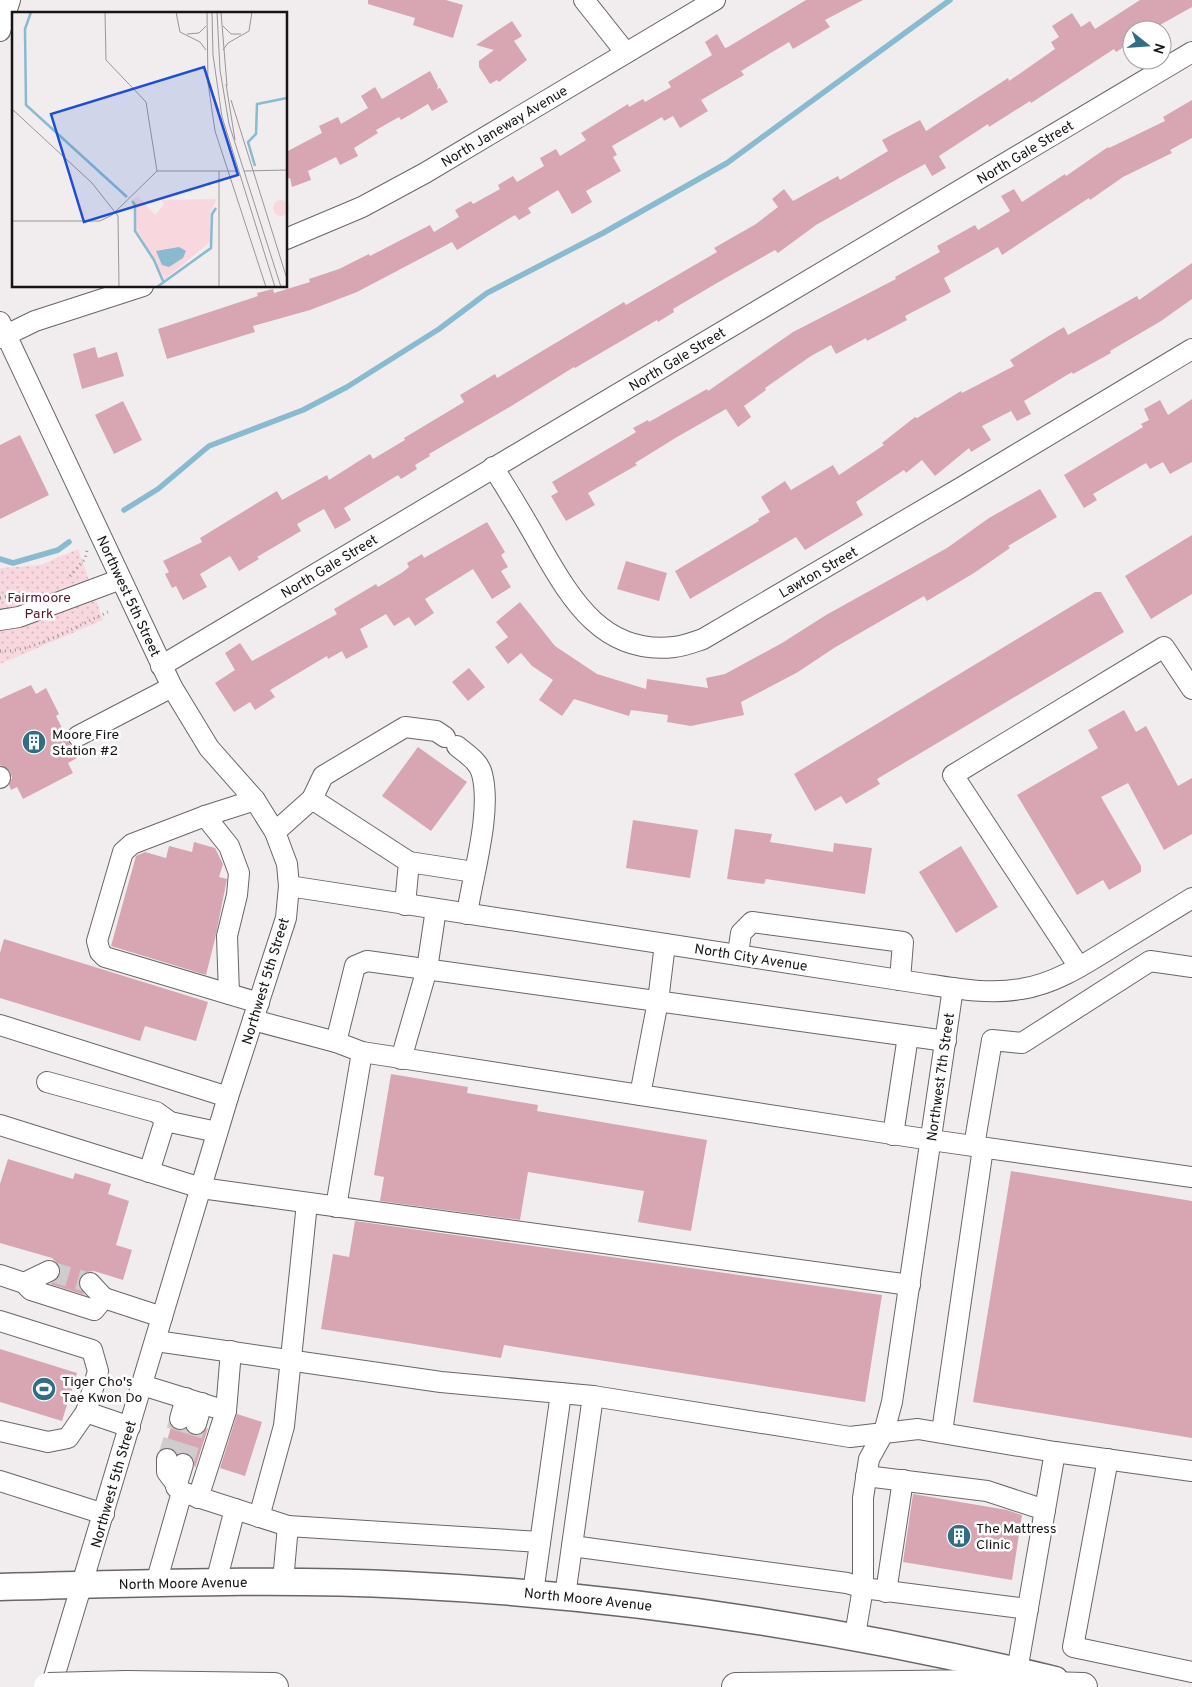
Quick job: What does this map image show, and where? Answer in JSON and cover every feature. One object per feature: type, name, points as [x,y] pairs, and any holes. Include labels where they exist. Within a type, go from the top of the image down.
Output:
[{"type":"highway","points":[[736,1687],[984,1684],[1084,1687]]},
{"type":"highway","points":[[49,1687],[126,1685],[274,1687]]},
{"type":"main road","name":"North Moore Avenue","points":[[0,1587],[283,1581],[404,1585],[533,1593],[640,1603],[855,1635],[1084,1687]]},
{"type":"street","points":[[0,30],[10,0]]},
{"type":"street","points":[[584,0],[626,53]]},
{"type":"street","name":"North Janeway Avenue","points":[[288,238],[374,201],[443,163],[715,0]]},
{"type":"street","name":"North Gale Street","points":[[162,666],[1192,52]]},
{"type":"street","points":[[2,332],[138,288]]},
{"type":"street","name":"Northwest 5th Street","points":[[2,332],[172,687],[209,748],[255,800],[275,832],[287,864],[289,886],[286,918],[217,1132],[83,1585],[49,1687]]},
{"type":"street","name":"Lawton Street","points":[[493,467],[565,589],[587,617],[603,630],[619,639],[656,648],[675,647],[703,639],[1192,349]]},
{"type":"street","points":[[0,620],[19,617],[121,579]]},
{"type":"street","points":[[1079,967],[954,775],[1164,647],[1192,690]]},
{"type":"street","points":[[78,736],[172,687]]},
{"type":"street","points":[[275,832],[312,799],[323,776],[405,728],[436,730],[474,759],[482,772],[486,804],[467,914]]},
{"type":"street","points":[[312,799],[410,862],[474,872]]},
{"type":"street","points":[[255,800],[205,816],[132,844],[124,852],[97,941],[100,952],[105,957],[229,994],[256,1011],[362,1052],[893,1135],[1192,1177]]},
{"type":"street","points":[[205,816],[229,846],[239,873],[237,895],[227,936],[229,994]]},
{"type":"street","points":[[405,905],[410,862]]},
{"type":"street","name":"North City Avenue","points":[[289,886],[953,988],[1020,990],[1041,985],[1079,967],[1192,898]]},
{"type":"street","points":[[401,1059],[427,969],[436,909]]},
{"type":"street","points":[[738,954],[741,933],[752,922],[904,942],[900,980]]},
{"type":"street","points":[[640,1096],[658,1001],[666,944]]},
{"type":"street","points":[[336,1042],[355,966],[367,960],[946,1042]]},
{"type":"street","points":[[942,1432],[992,1040],[1022,1043],[1150,961],[1192,967]]},
{"type":"street","name":"Northwest 7th Street","points":[[855,1635],[863,1588],[866,1476],[869,1459],[884,1432],[892,1402],[953,988]]},
{"type":"street","points":[[0,1025],[228,1097]]},
{"type":"street","points":[[893,1135],[908,1036]]},
{"type":"street","points":[[336,1207],[362,1052]]},
{"type":"street","points":[[47,1082],[156,1112],[170,1122],[217,1132]]},
{"type":"street","points":[[149,1172],[164,1124],[170,1122]]},
{"type":"street","points":[[0,1126],[201,1188],[910,1285]]},
{"type":"street","points":[[259,1517],[284,1426],[289,1360],[307,1203]]},
{"type":"street","points":[[24,1283],[49,1271]]},
{"type":"street","points":[[0,1275],[24,1283],[31,1290],[94,1310],[104,1298]]},
{"type":"street","points":[[90,1282],[104,1298],[162,1317]]},
{"type":"street","points":[[0,1321],[92,1350],[98,1370],[86,1412],[68,1438],[48,1442],[0,1431]]},
{"type":"street","points":[[156,1341],[441,1382],[593,1396],[850,1437],[918,1429],[1055,1452],[1192,1471]]},
{"type":"street","points":[[156,1583],[186,1492],[226,1411],[231,1351]]},
{"type":"street","points":[[142,1385],[226,1411]]},
{"type":"street","points":[[533,1593],[561,1393]]},
{"type":"street","points":[[565,1596],[593,1396]]},
{"type":"street","points":[[188,1422],[194,1400]]},
{"type":"street","points":[[86,1412],[130,1426]]},
{"type":"street","points":[[1018,1671],[1055,1452]]},
{"type":"street","points":[[1108,1459],[1073,1648],[1192,1672]]},
{"type":"street","points":[[175,1461],[167,1472],[186,1492],[288,1526],[540,1542]]},
{"type":"street","points":[[866,1476],[987,1491],[1045,1510]]},
{"type":"street","points":[[886,1592],[903,1480]]},
{"type":"street","points":[[0,1481],[104,1514]]},
{"type":"street","points":[[216,1582],[235,1509]]},
{"type":"street","points":[[283,1581],[288,1526]]},
{"type":"street","points":[[572,1546],[847,1583],[886,1592],[1028,1610]]},
{"type":"path","points":[[63,579],[79,568],[85,560],[87,550]]},
{"type":"path","points":[[0,598],[32,590]]},
{"type":"path","points":[[0,651],[9,652],[35,644],[108,612]]},
{"type":"green space","name":"Fairmoore Park","points":[[78,549],[103,620],[0,664],[0,568],[41,565]]},
{"type":"building","points":[[368,0],[446,0],[463,5],[453,38],[413,25],[415,18],[368,4]]},
{"type":"building","points":[[806,0],[863,0],[825,20],[830,27],[793,49],[789,42],[741,71],[744,75],[701,100],[708,111],[680,128],[673,116],[664,121],[662,117],[612,146],[617,155],[613,157],[621,171],[586,191],[592,202],[572,214],[558,190],[528,208],[531,213],[519,220],[515,215],[457,250],[452,242],[357,292],[310,310],[253,326],[255,332],[167,359],[158,329],[258,296],[257,293],[273,289],[274,293],[310,282],[309,279],[339,269],[369,254],[370,256],[430,225],[434,232],[459,217],[455,210],[471,201],[473,204],[500,189],[498,185],[513,176],[517,182],[544,166],[540,158],[556,149],[560,156],[586,140],[581,133],[628,104],[629,107],[643,99],[645,102],[671,87],[668,82],[712,55],[705,42],[717,34],[725,48],[728,47]]},
{"type":"building","points":[[1140,0],[1192,0],[1192,7],[1169,20],[1122,20],[1122,48],[1116,52],[1114,49],[1031,103],[1030,101],[989,127],[988,124],[939,156],[946,168],[932,176],[925,164],[816,225],[778,253],[775,250],[673,309],[674,312],[658,322],[657,320],[574,367],[429,454],[430,456],[415,465],[417,469],[401,479],[398,475],[344,508],[351,520],[335,529],[324,509],[297,524],[301,531],[257,557],[259,559],[239,571],[230,556],[200,574],[207,587],[183,600],[176,586],[172,588],[165,574],[169,572],[163,561],[202,542],[200,538],[277,491],[282,500],[327,475],[329,480],[370,454],[373,459],[464,402],[460,395],[495,374],[497,378],[624,302],[626,305],[717,252],[714,248],[756,224],[778,207],[772,199],[784,189],[793,201],[838,176],[840,180],[888,151],[882,140],[920,120],[926,131],[1008,78],[1009,81],[1055,49],[1051,42],[1059,37],[1052,26],[1072,13],[1081,27],[1090,21],[1095,29]]},
{"type":"building","points":[[512,21],[522,36],[514,41],[527,60],[499,82],[497,80],[490,84],[479,67],[479,61],[494,50],[476,45]]},
{"type":"building","points":[[430,71],[438,86],[437,89],[440,88],[448,102],[432,111],[428,104],[401,120],[399,117],[376,130],[378,133],[354,148],[358,156],[340,165],[336,157],[308,171],[311,180],[292,187],[290,178],[288,178],[288,151],[322,133],[319,126],[338,117],[341,124],[368,108],[361,96],[375,87],[382,99]]},
{"type":"building","points":[[1192,100],[1192,138],[1170,150],[1172,153],[1123,177],[1002,255],[998,247],[944,278],[951,292],[905,316],[907,320],[867,341],[866,338],[836,354],[831,345],[811,356],[765,388],[766,390],[744,406],[751,417],[738,427],[726,409],[677,437],[635,463],[637,465],[588,493],[595,505],[566,521],[551,496],[558,492],[552,482],[636,432],[633,428],[648,420],[649,422],[707,389],[708,391],[793,332],[896,279],[895,277],[940,252],[937,246],[975,225],[978,230],[1010,211],[1001,196],[1014,189],[1022,202],[1065,174],[1066,176],[1108,147],[1165,121],[1163,117]]},
{"type":"building","points":[[1192,263],[1192,299],[1161,321],[1110,351],[1111,353],[1073,374],[1072,372],[1024,401],[1031,414],[1017,421],[1011,411],[982,426],[991,440],[971,452],[969,448],[935,476],[922,460],[906,473],[904,470],[856,502],[863,515],[805,550],[796,537],[690,599],[675,571],[759,521],[758,519],[770,512],[761,497],[785,481],[791,490],[833,465],[839,475],[884,445],[882,443],[915,417],[917,418],[961,391],[962,393],[1014,366],[1010,360],[1047,337],[1064,327],[1068,335],[1137,296],[1139,300]]},
{"type":"building","points":[[95,347],[98,358],[117,352],[124,376],[82,389],[73,354]]},
{"type":"building","points":[[1192,399],[1192,462],[1170,474],[1163,462],[1150,469],[1146,463],[1093,494],[1097,500],[1084,508],[1064,475],[1143,427],[1141,424],[1149,420],[1144,409],[1160,400],[1168,415]]},
{"type":"building","points":[[123,401],[142,440],[114,454],[95,415]]},
{"type":"building","points":[[20,435],[49,495],[0,519],[0,445]]},
{"type":"building","points":[[1040,489],[1057,517],[1008,546],[1010,548],[974,573],[927,601],[924,596],[834,648],[798,672],[741,702],[744,715],[691,726],[667,722],[668,715],[631,710],[629,716],[574,699],[562,716],[539,700],[553,680],[532,666],[521,653],[508,664],[495,647],[508,637],[496,622],[520,602],[555,646],[597,674],[646,689],[647,679],[708,688],[706,678],[725,674],[782,643],[826,615],[947,548],[989,518]]},
{"type":"building","points":[[487,522],[505,552],[501,555],[508,567],[501,571],[511,587],[492,599],[473,569],[425,599],[434,613],[415,626],[409,617],[394,626],[386,614],[360,629],[368,647],[346,659],[342,651],[328,659],[327,656],[270,690],[275,697],[255,710],[250,702],[234,712],[215,683],[235,670],[225,653],[240,643],[252,661],[337,614],[334,609],[376,584],[378,587],[403,572],[409,567],[407,563],[422,554],[424,558]]},
{"type":"building","points":[[1192,535],[1192,594],[1151,619],[1125,576]]},
{"type":"building","points":[[626,561],[667,573],[659,601],[617,589]]},
{"type":"building","points":[[1095,592],[1101,592],[1124,632],[877,779],[880,784],[846,804],[841,796],[815,811],[794,774]]},
{"type":"building","points":[[469,668],[485,687],[468,701],[452,682]]},
{"type":"building","name":"Moore Fire Station #2","points":[[31,685],[36,694],[46,688],[59,714],[56,716],[77,758],[68,763],[73,773],[23,799],[17,787],[11,790],[9,785],[12,778],[10,771],[0,765],[0,699]]},
{"type":"building","points":[[1124,710],[1136,732],[1146,726],[1178,786],[1192,778],[1192,834],[1164,850],[1128,783],[1101,797],[1141,866],[1141,872],[1109,890],[1103,880],[1077,895],[1017,795],[1098,748],[1088,730]]},
{"type":"building","points":[[418,747],[467,782],[431,831],[382,796]]},
{"type":"building","points":[[633,820],[698,830],[690,878],[626,868]]},
{"type":"building","points":[[735,829],[772,834],[770,842],[833,852],[834,843],[872,848],[865,894],[766,879],[764,884],[727,879]]},
{"type":"building","points":[[194,842],[215,848],[223,864],[219,877],[227,879],[206,975],[111,946],[136,856],[145,852],[166,858],[169,846],[192,852]]},
{"type":"building","points":[[961,846],[998,907],[956,933],[919,872]]},
{"type":"building","points":[[4,939],[208,1002],[196,1041],[145,1026],[140,1041],[0,998],[0,953]]},
{"type":"building","points":[[391,1074],[468,1087],[467,1093],[538,1105],[537,1111],[707,1140],[691,1231],[638,1222],[644,1191],[528,1172],[520,1220],[380,1201],[384,1177],[374,1175]]},
{"type":"building","points":[[8,1159],[73,1179],[75,1173],[111,1184],[108,1194],[129,1201],[116,1245],[132,1250],[123,1280],[94,1271],[87,1272],[79,1280],[79,1286],[85,1295],[50,1284],[58,1278],[61,1272],[59,1265],[52,1258],[0,1243],[0,1184]]},
{"type":"building","points":[[1011,1171],[1192,1201],[1192,1438],[973,1402]]},
{"type":"building","points":[[355,1221],[882,1295],[865,1402],[504,1345],[501,1358],[321,1329],[333,1254],[349,1257]]},
{"type":"building","name":"Tiger Cho's Tae Kwon Do","points":[[0,1349],[77,1373],[62,1421],[0,1402]]},
{"type":"building","points":[[237,1414],[262,1422],[245,1476],[220,1468]]},
{"type":"building","points":[[171,1427],[177,1430],[186,1429],[193,1435],[199,1435],[208,1428],[195,1468],[191,1456],[186,1453],[178,1454],[172,1449],[165,1448]]},
{"type":"building","name":"The Mattress Clinic","points":[[913,1494],[1007,1510],[1022,1515],[1012,1580],[903,1562]]},
{"type":"waterway","points":[[124,510],[158,489],[209,446],[303,410],[347,387],[439,329],[487,293],[603,233],[727,163],[950,0]]},
{"type":"waterway","points":[[0,559],[13,563],[58,550],[69,542]]},
{"type":"tunnel","points":[[49,1271],[90,1283]]},
{"type":"tunnel","points":[[167,1459],[180,1419]]},
{"type":"tunnel","points":[[183,1464],[196,1424]]},
{"type":"place","name":"Moore Fire Station #2","points":[[34,742]]},
{"type":"place","name":"Tiger Cho's Tae Kwon Do","points":[[44,1389]]},
{"type":"place","name":"The Mattress Clinic","points":[[959,1536]]}]
